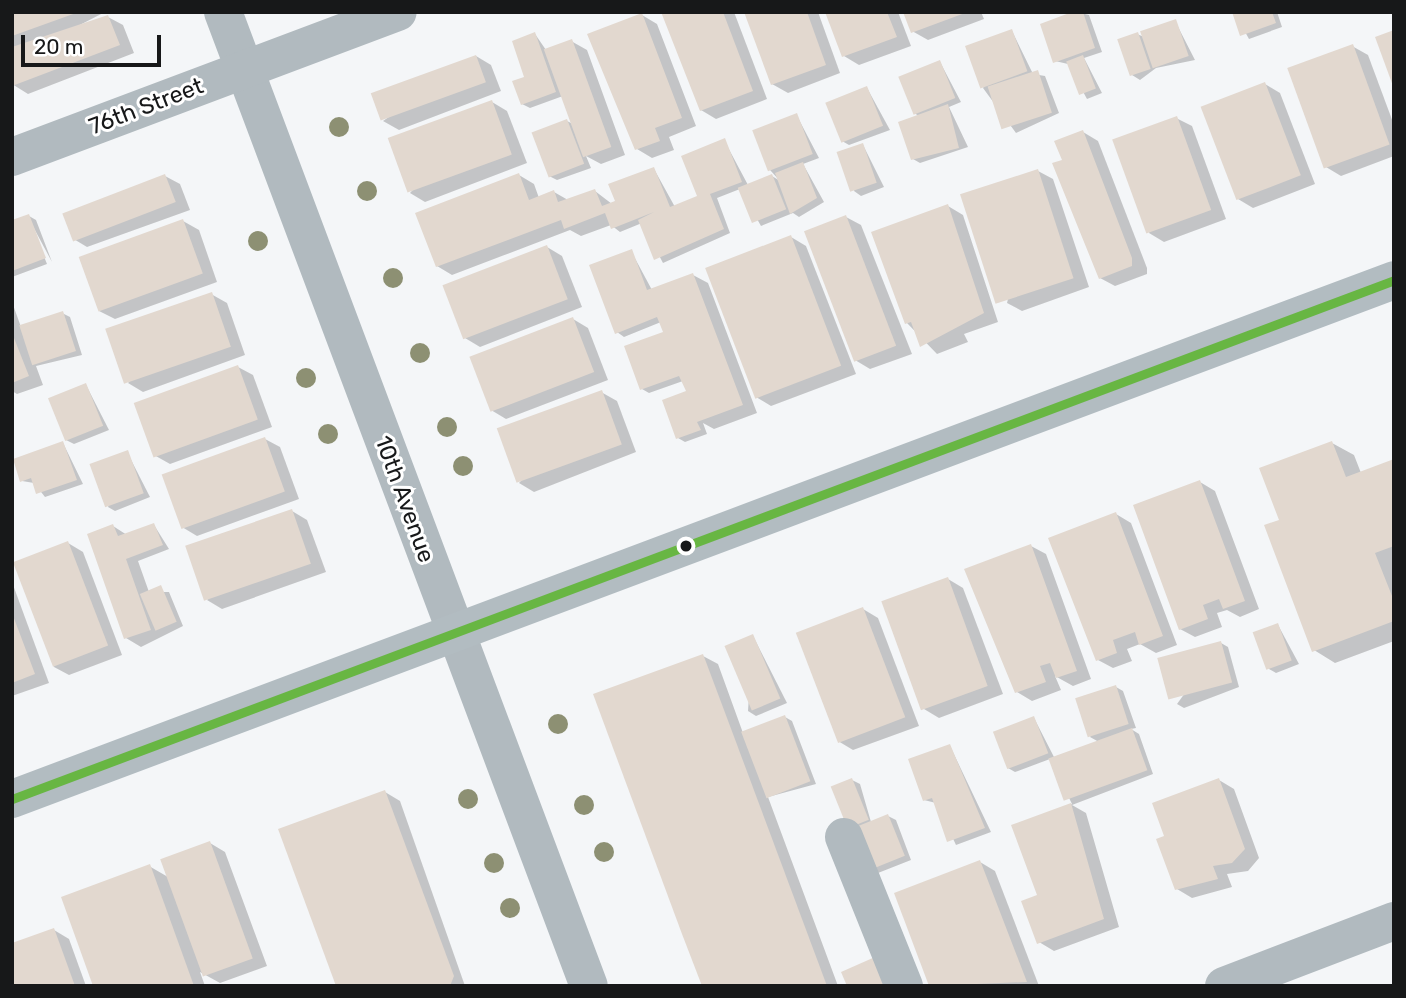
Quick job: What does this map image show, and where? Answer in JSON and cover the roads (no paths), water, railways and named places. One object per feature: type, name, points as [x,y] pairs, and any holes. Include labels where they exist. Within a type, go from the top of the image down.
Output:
[{"type":"main road","points":[[12,799],[1394,280]]},
{"type":"street","name":"10th Avenue","points":[[223,12],[589,986]]},
{"type":"street","name":"76th Street","points":[[12,157],[398,12]]},
{"type":"street","points":[[844,837],[904,986]]},
{"type":"street","points":[[1224,986],[1394,921]]}]
